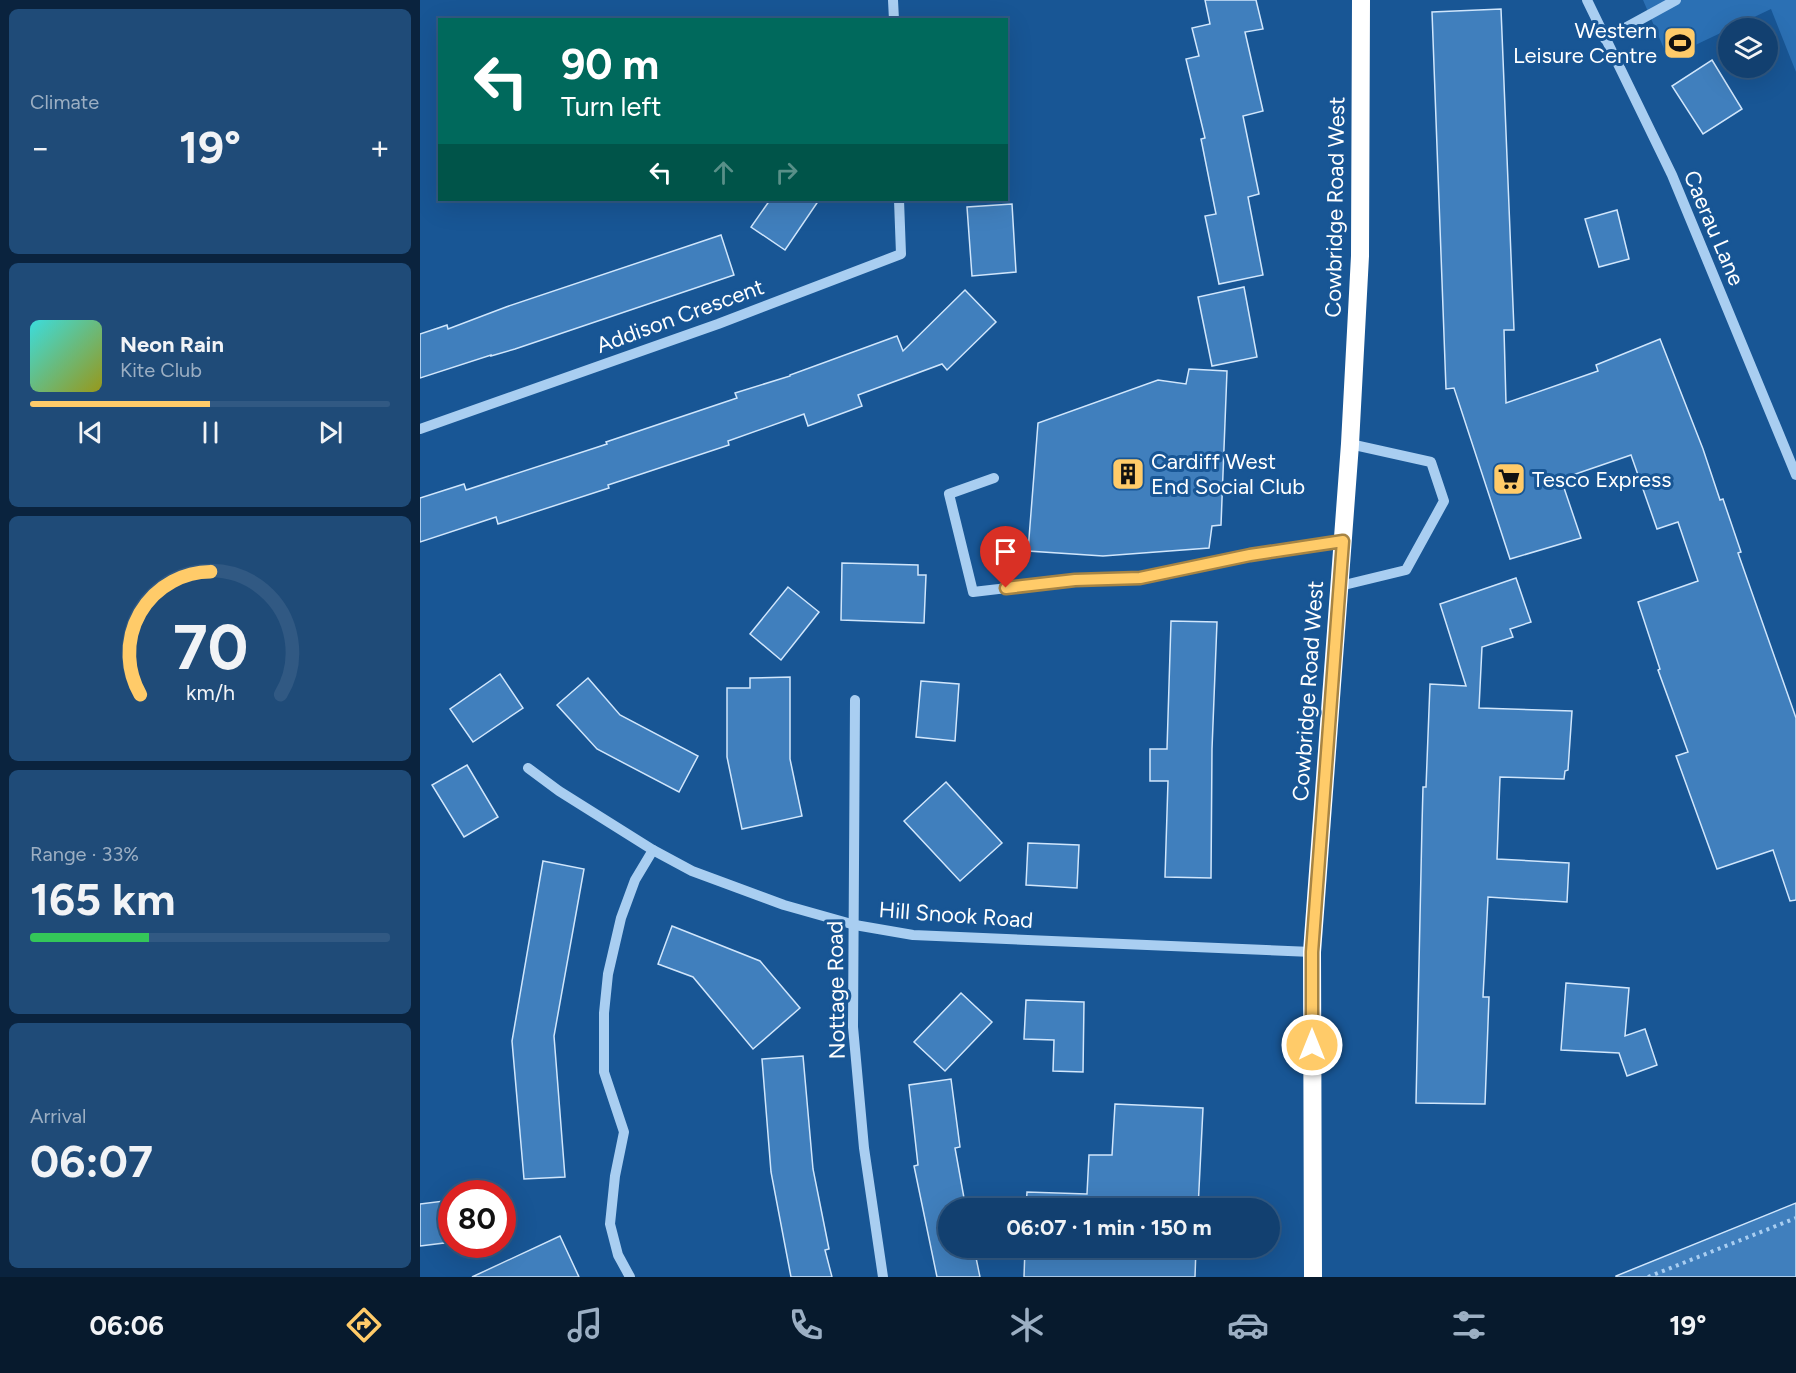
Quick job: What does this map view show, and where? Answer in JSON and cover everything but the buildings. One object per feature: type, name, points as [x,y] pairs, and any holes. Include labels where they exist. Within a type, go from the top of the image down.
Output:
[{"type":"highway","name":"Cowbridge Road West","points":[[1313,1277],[1312,952],[1350,444],[1360,256],[1361,0]]},
{"type":"street","points":[[893,0],[894,18]]},
{"type":"street","name":"Caerau Lane","points":[[1587,0],[1672,176],[1796,475]]},
{"type":"street","points":[[1605,39],[1676,0]]},
{"type":"street","name":"Addison Crescent","points":[[420,429],[718,324],[901,254],[899,201]]},
{"type":"street","points":[[1340,586],[1406,570],[1444,501],[1431,462],[1350,444]]},
{"type":"street","points":[[994,478],[949,494],[973,591],[1075,580],[1140,578],[1250,555],[1343,541]]},
{"type":"street","name":"Nottage Road","points":[[855,700],[853,1028],[864,1148],[883,1277]]},
{"type":"street","name":"Hill Snook Road","points":[[528,768],[559,791],[653,850],[692,871],[784,905],[855,925],[914,935],[1312,952]]},
{"type":"street","points":[[630,1277],[618,1255],[610,1224],[615,1176],[624,1132],[604,1072],[604,1013],[608,974],[621,918],[634,880],[653,850]]},
{"type":"path","points":[[1648,1277],[1796,1218]]},
{"type":"shaded area","name":"Western Leisure Centre","points":[[1643,0],[1796,0],[1796,72],[1778,27],[1778,18],[1775,18],[1771,9],[1752,18],[1718,18],[1718,34],[1668,58]]},
{"type":"place","name":"Western Leisure Centre","points":[[1680,43]]},
{"type":"place","name":"Cardiff West End Social Club","points":[[1128,474]]},
{"type":"place","name":"Tesco Express","points":[[1509,479]]},
{"type":"route","points":[[1006,588],[1075,580],[1140,578],[1250,555],[1343,541],[1312,952],[1312,1045]]}]
